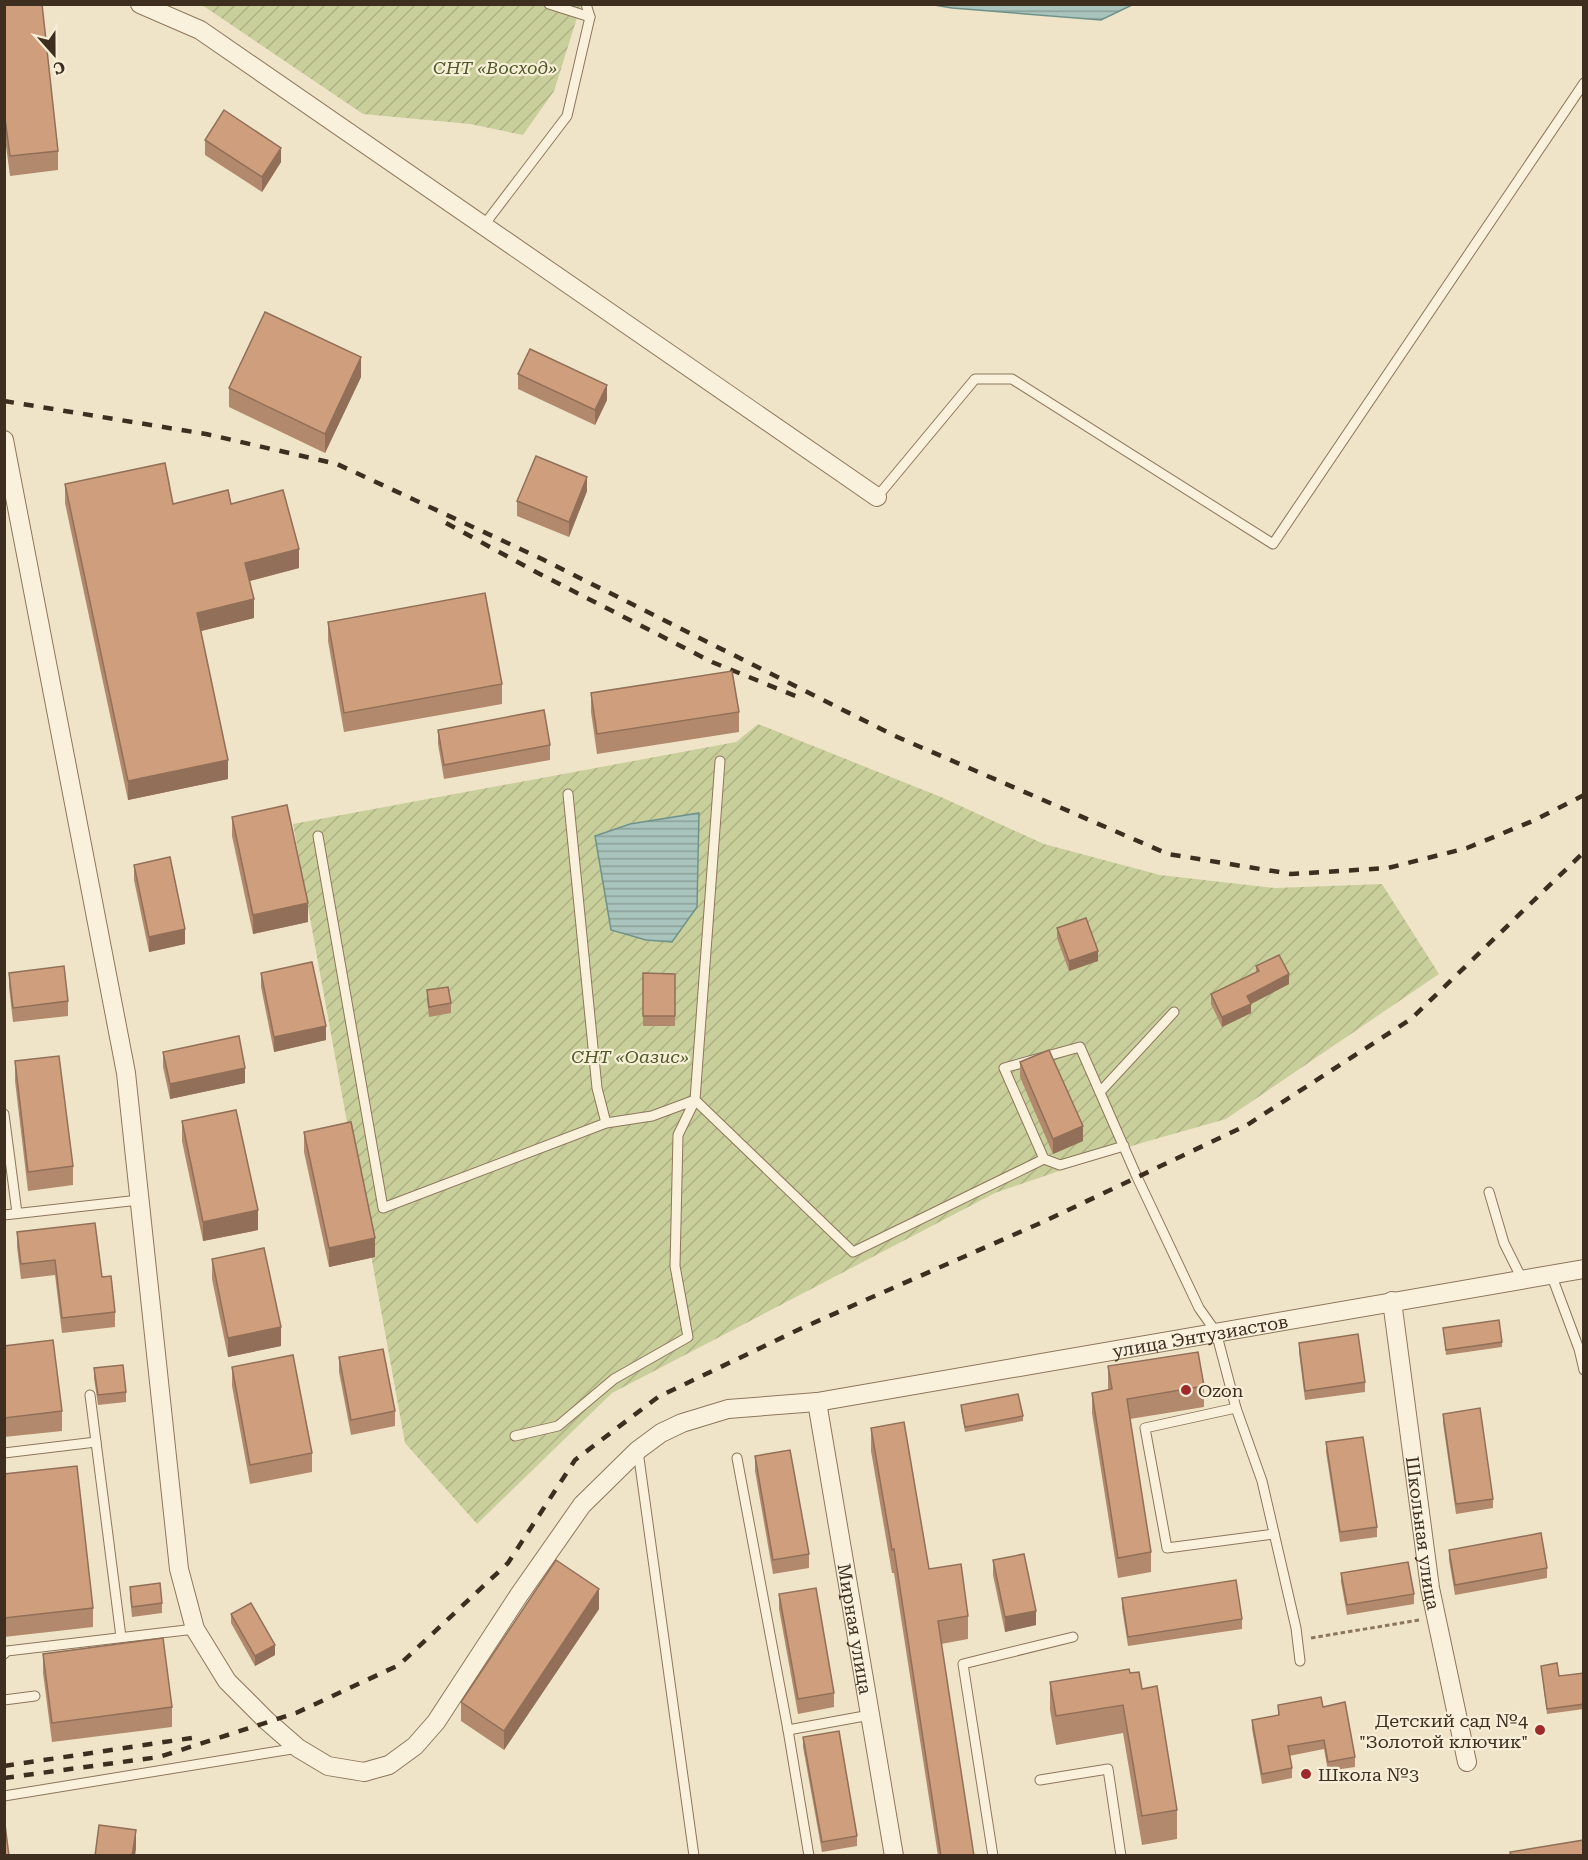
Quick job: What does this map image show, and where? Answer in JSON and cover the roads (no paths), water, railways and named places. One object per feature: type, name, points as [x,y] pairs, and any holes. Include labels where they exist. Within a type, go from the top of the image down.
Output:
[{"type":"street","points":[[140,4],[200,30],[877,497]]},
{"type":"street","name":"улица Энтузиастов","points":[[4,440],[126,1073],[179,1569],[195,1629],[227,1681],[298,1748],[328,1766],[364,1772],[389,1765],[415,1746],[436,1722],[519,1595],[582,1505],[638,1449],[661,1433],[682,1423],[728,1409],[817,1402],[1584,1269]]},
{"type":"street","name":"Школьная улица","points":[[1392,1301],[1430,1588],[1467,1762]]},
{"type":"street","name":"Мирная улица","points":[[817,1402],[894,1856]]},
{"type":"lane","points":[[549,4],[590,17]]},
{"type":"lane","points":[[484,225],[567,116],[590,17],[586,4]]},
{"type":"lane","points":[[877,497],[975,379],[1012,379],[1273,544],[1584,83]]},
{"type":"lane","points":[[515,1436],[558,1426],[615,1379],[688,1337],[675,1266],[678,1135],[695,1100],[720,760]]},
{"type":"lane","points":[[568,794],[597,1088],[606,1123]]},
{"type":"lane","points":[[318,836],[383,1208],[606,1123],[652,1116],[695,1100]]},
{"type":"lane","points":[[1100,1092],[1174,1012]]},
{"type":"lane","points":[[1124,1146],[1060,1165],[1044,1159],[1004,1068],[1080,1047],[1198,1308],[1216,1332],[1236,1408],[1262,1481],[1298,1641],[1300,1660]]},
{"type":"lane","points":[[695,1100],[853,1252],[1044,1159]]},
{"type":"lane","points":[[4,1114],[17,1213]]},
{"type":"lane","points":[[1489,1192],[1504,1244],[1522,1279]]},
{"type":"lane","points":[[4,1215],[139,1200]]},
{"type":"lane","points":[[1551,1274],[1579,1349],[1584,1370]]},
{"type":"lane","points":[[90,1395],[121,1637]]},
{"type":"lane","points":[[1236,1408],[1145,1428],[1167,1548],[1274,1534]]},
{"type":"lane","points":[[4,1453],[96,1442]]},
{"type":"lane","points":[[638,1449],[694,1856]]},
{"type":"lane","points":[[736,1458],[788,1730],[809,1856]]},
{"type":"lane","points":[[4,1654],[8,1651],[195,1629]]},
{"type":"lane","points":[[993,1856],[963,1664],[1073,1637]]},
{"type":"lane","points":[[4,1700],[35,1696]]},
{"type":"lane","points":[[788,1730],[870,1715]]},
{"type":"lane","points":[[4,1796],[298,1748]]},
{"type":"lane","points":[[1040,1780],[1107,1769],[1121,1856]]},
{"type":"water","points":[[934,5],[1132,5],[1101,20]]},
{"type":"water","points":[[699,813],[697,907],[672,942],[646,940],[611,930],[595,836],[630,824]]},
{"type":"railway","points":[[4,401],[206,434],[337,464],[542,559],[895,736],[1168,854],[1291,874],[1388,868],[1467,848],[1535,820],[1584,795]]},
{"type":"railway","points":[[446,523],[712,662],[803,699]]},
{"type":"railway","points":[[4,1778],[159,1757],[296,1713],[399,1665],[508,1563],[575,1460],[658,1397],[802,1328],[1045,1221],[1247,1125],[1411,1019],[1584,852]]},
{"type":"railway","points":[[4,1766],[198,1737]]},
{"type":"place","name":"Ozon","points":[[1186,1390]]},
{"type":"place","name":"Детский сад №4 \"Золотой ключик\"","points":[[1540,1730]]},
{"type":"place","name":"Школа №3","points":[[1306,1774]]},
{"type":"park label","name":"СНТ «Восход»","points":[[495,67]]},
{"type":"park label","name":"СНТ «Оазис»","points":[[630,1056]]}]
